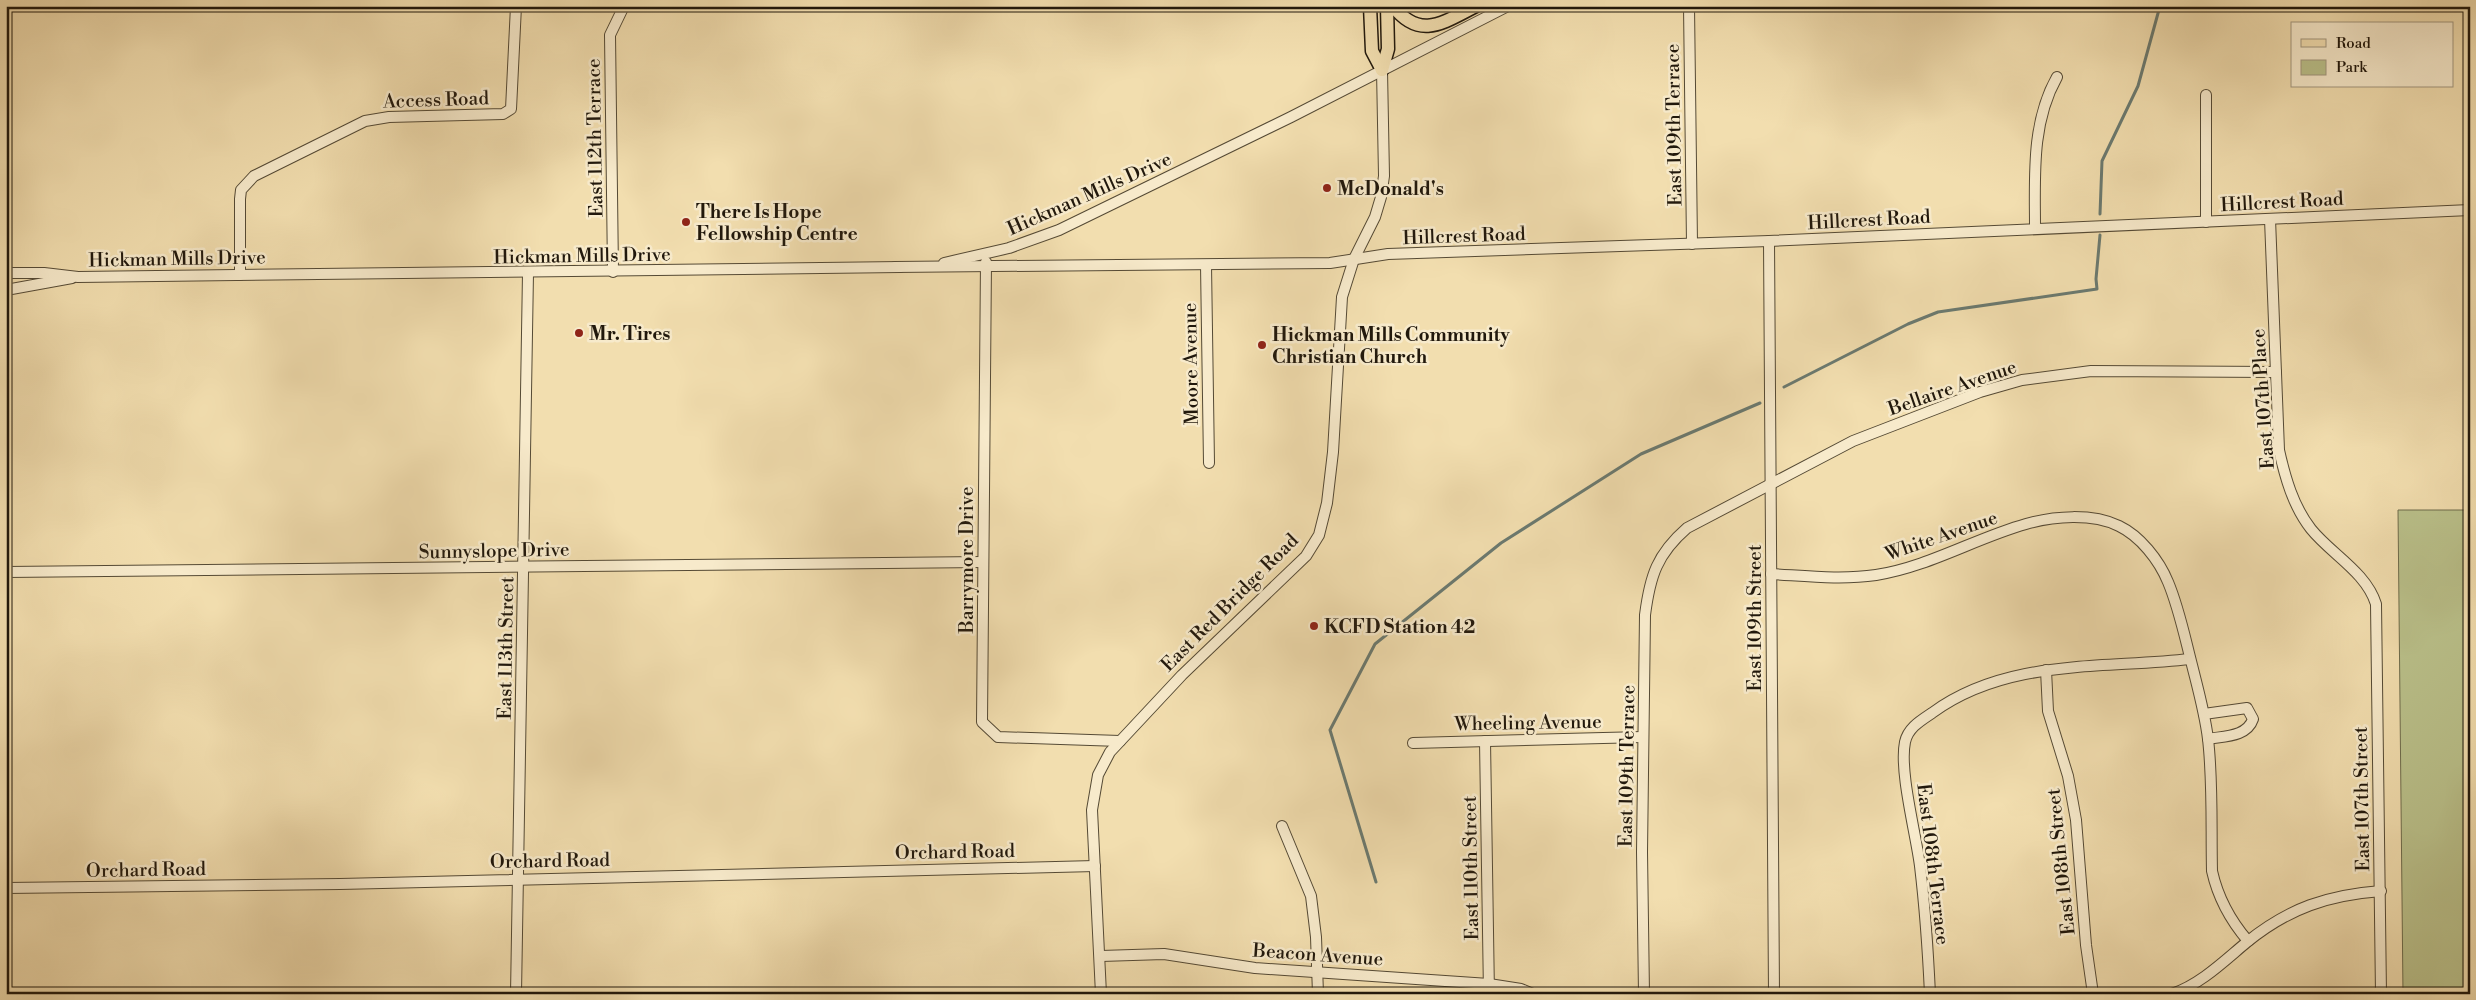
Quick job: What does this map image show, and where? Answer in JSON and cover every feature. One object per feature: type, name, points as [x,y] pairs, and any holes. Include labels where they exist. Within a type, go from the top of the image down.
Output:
[{"type":"main road","name":"East Red Bridge Road","points":[[1370,6],[1372,51],[1382,70]]},
{"type":"main road","name":"East Red Bridge Road","points":[[1382,70],[1388,49],[1388,6]]},
{"type":"main road","points":[[1393,6],[1407,21],[1416,25],[1431,27],[1476,6]]},
{"type":"street","name":"Access Road","points":[[240,275],[241,190],[254,176],[365,121],[389,116],[503,114],[511,109],[516,6]]},
{"type":"street","name":"East 112th Terrace","points":[[613,272],[610,36],[624,6]]},
{"type":"street","name":"Hickman Mills Drive","points":[[6,273],[44,272],[78,277],[528,273],[895,267],[947,263],[1009,248],[1073,223],[1508,6]]},
{"type":"street","name":"East 109th Terrace","points":[[1689,6],[1692,244]]},
{"type":"street","name":"East Red Bridge Road","points":[[1101,994],[1101,956],[1095,866],[1093,795],[1098,775],[1110,752],[1120,741],[1182,675],[1306,556],[1319,535],[1327,503],[1333,452],[1339,313],[1354,259],[1375,217],[1381,197],[1384,176],[1382,70]]},
{"type":"street","points":[[2035,228],[2037,139],[2047,93],[2057,77]]},
{"type":"street","points":[[2206,95],[2206,222]]},
{"type":"street","name":"Hillcrest Road","points":[[895,267],[987,268],[1330,263],[1388,254],[1769,241],[2470,210]]},
{"type":"street","name":"East 107th Place","points":[[2270,219],[2279,450],[2292,496],[2310,528],[2366,583],[2376,604]]},
{"type":"street","name":"East 109th Street","points":[[1769,241],[1774,994]]},
{"type":"street","name":"Barrymore Drive","points":[[986,254],[982,722],[998,737],[1120,741]]},
{"type":"street","name":"Moore Avenue","points":[[1206,264],[1209,463]]},
{"type":"street","points":[[6,266],[22,273]]},
{"type":"street","name":"East 113th Street","points":[[516,994],[528,273]]},
{"type":"street","name":"Hickman Mills Drive","points":[[6,290],[50,284],[78,277]]},
{"type":"street","name":"Bellaire Avenue","points":[[1670,545],[1687,528],[1853,441],[1980,392],[2022,380],[2091,371],[2276,372]]},
{"type":"street","name":"White Avenue","points":[[1771,574],[1836,578],[1877,574],[1900,569],[2027,523],[2059,518],[2082,517],[2119,526],[2146,548],[2168,582],[2190,659]]},
{"type":"street","name":"East 109th Terrace","points":[[1644,994],[1642,852],[1645,615],[1649,586],[1657,562],[1670,545]]},
{"type":"street","name":"Sunnyslope Drive","points":[[6,572],[983,562]]},
{"type":"street","name":"East 107th Street","points":[[2376,604],[2381,994]]},
{"type":"street","points":[[2046,670],[2096,664],[2154,664],[2190,659],[2204,714],[2208,739],[2212,871],[2223,904],[2248,941]]},
{"type":"street","name":"East 108th Terrace","points":[[1930,994],[1925,908],[1904,761],[1906,739],[1912,727],[1940,706],[1968,691],[1997,680],[2046,670]]},
{"type":"street","name":"East 108th Street","points":[[2046,670],[2048,710],[2068,776],[2076,820],[2086,945],[2093,994]]},
{"type":"street","points":[[2204,714],[2247,708],[2253,719],[2251,727],[2242,732],[2208,739]]},
{"type":"street","name":"Wheeling Avenue","points":[[1413,743],[1643,737]]},
{"type":"street","name":"East 110th Street","points":[[1485,741],[1489,989]]},
{"type":"street","points":[[1282,826],[1311,896],[1318,994]]},
{"type":"street","name":"Orchard Road","points":[[6,888],[340,884],[518,878],[1095,866]]},
{"type":"street","points":[[2172,994],[2215,969],[2275,921],[2313,902],[2346,894],[2381,891]]},
{"type":"street","name":"Beacon Avenue","points":[[1101,956],[1164,954],[1255,968],[1489,989],[1521,989],[1533,994]]},
{"type":"green space","points":[[2398,510],[2470,510],[2470,994],[2403,994]]},
{"type":"waterway","points":[[2100,214],[2102,161],[2138,86],[2160,6]]},
{"type":"waterway","points":[[1784,387],[1908,324],[1938,312],[2097,289],[2096,279],[2100,235]]},
{"type":"waterway","points":[[1376,882],[1330,730],[1375,644],[1501,543],[1641,454],[1760,403]]},
{"type":"place","name":"McDonald's","points":[[1327,188]]},
{"type":"place","name":"There Is Hope Fellowship Centre","points":[[686,222]]},
{"type":"place","name":"Mr. Tires","points":[[579,333]]},
{"type":"place","name":"Hickman Mills Community Christian Church","points":[[1262,345]]},
{"type":"place","name":"KCFD Station 42","points":[[1314,626]]}]
